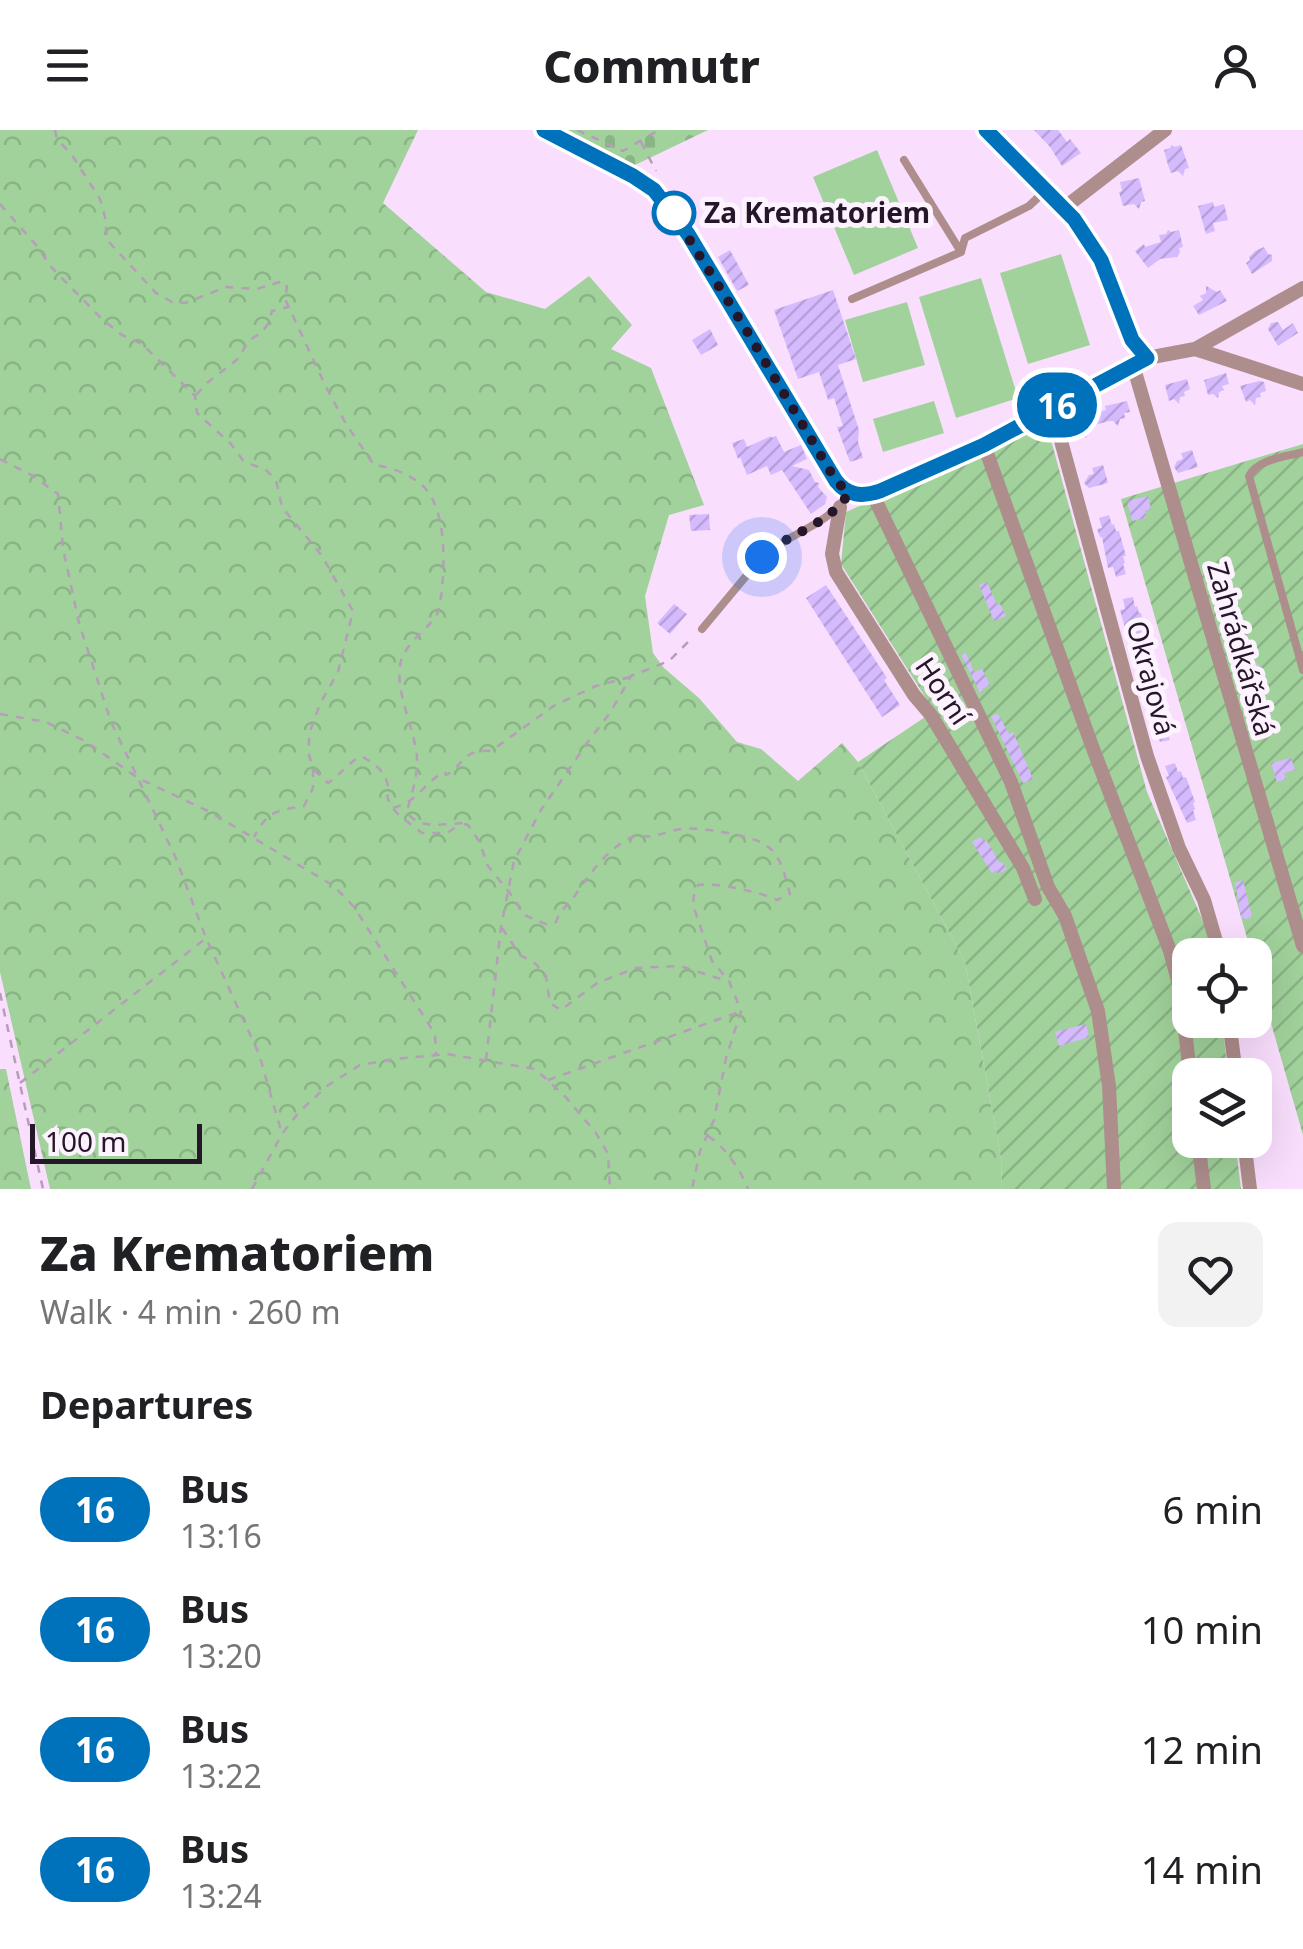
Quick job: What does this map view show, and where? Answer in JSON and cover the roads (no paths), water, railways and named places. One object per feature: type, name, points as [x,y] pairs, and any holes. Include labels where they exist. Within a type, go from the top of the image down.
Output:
[{"type":"street","points":[[544,130],[654,190],[688,234],[836,481],[849,493],[872,494],[984,445],[1140,361],[1195,349],[1303,288]]},
{"type":"street","name":"Zahrádkářská","points":[[986,130],[1064,208],[1101,260],[1140,361],[1303,946]]},
{"type":"street","points":[[1064,208],[1166,130]]},
{"type":"street","points":[[1195,349],[1303,384]]},
{"type":"street","name":"Okrajová","points":[[1052,408],[1147,756],[1215,938]]},
{"type":"street","points":[[984,445],[1170,951],[1181,992],[1188,1058]]},
{"type":"street","points":[[872,494],[1011,782],[1048,887],[1066,916],[1098,1011],[1109,1086],[1114,1189]]},
{"type":"street","name":"Horní","points":[[840,507],[832,554],[836,572],[914,695],[931,715],[1022,868],[1035,899]]},
{"type":"street","points":[[1200,1158],[1204,1189]]},
{"type":"street","points":[[1246,1158],[1250,1189]]},
{"type":"lane","points":[[904,160],[961,252]]},
{"type":"lane","points":[[961,252],[965,238],[1029,206],[1046,190]]},
{"type":"lane","points":[[852,299],[961,252]]},
{"type":"lane","points":[[1303,452],[1258,465],[1249,476],[1303,670]]},
{"type":"lane","points":[[702,629],[762,557],[840,507],[849,493]]},
{"type":"place","name":"Za Krematoriem","points":[[674,213]]}]
